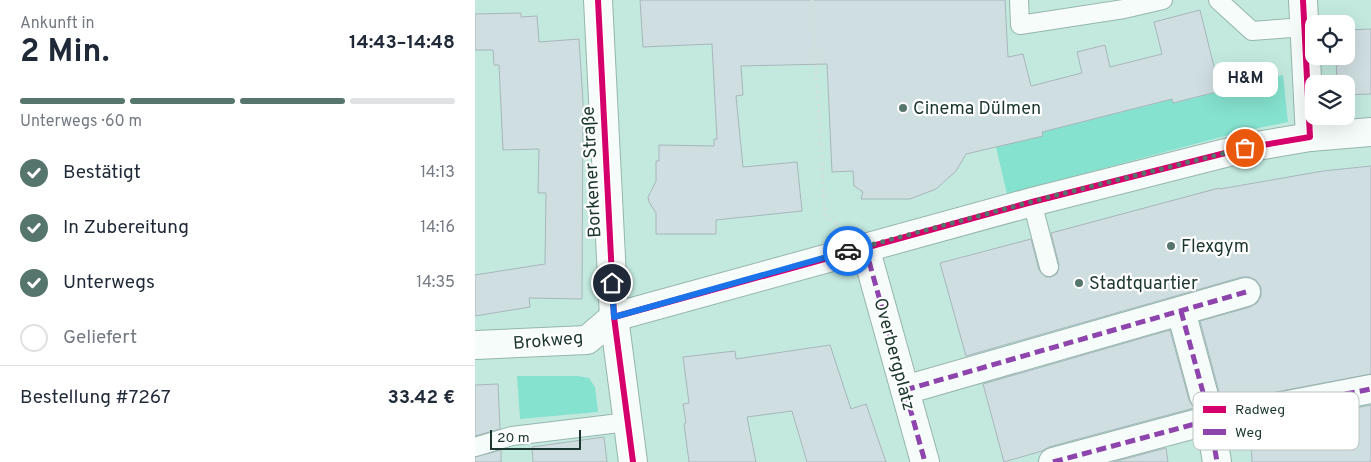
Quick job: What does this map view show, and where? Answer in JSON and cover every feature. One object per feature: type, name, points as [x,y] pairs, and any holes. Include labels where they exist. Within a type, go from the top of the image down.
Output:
[{"type":"street","name":"Borkener Straße","points":[[598,0],[614,317],[633,462]]},
{"type":"street","points":[[1303,0],[1310,137]]},
{"type":"street","points":[[614,317],[1032,202],[1245,148],[1310,137],[1371,132]]},
{"type":"street","name":"Overbergplatz","points":[[865,247],[925,462]]},
{"type":"street","points":[[905,390],[1245,292]]},
{"type":"street","points":[[1181,312],[1203,392]]},
{"type":"street","name":"Brokweg","points":[[475,345],[587,340],[614,317]]},
{"type":"street","points":[[1345,392],[1371,389]]},
{"type":"street","points":[[1053,462],[1193,413]]},
{"type":"lane","points":[[1019,0],[1020,25],[1124,9],[1163,0]]},
{"type":"lane","points":[[1218,0],[1252,31],[1304,27]]},
{"type":"lane","points":[[1032,202],[1049,267]]},
{"type":"lane","points":[[475,447],[512,436],[628,422]]},
{"type":"path","points":[[812,0],[825,215],[865,247]]},
{"type":"green space","points":[[1283,75],[1288,122],[1244,131],[1007,194],[996,147],[1042,132],[1172,99],[1174,103]]},
{"type":"green space","points":[[517,376],[578,376],[589,378],[595,387],[598,412],[520,419]]},
{"type":"building","points":[[640,0],[1005,0],[1008,57],[1023,54],[1031,86],[1082,73],[1077,52],[1105,45],[1110,67],[1162,54],[1154,22],[1200,10],[1220,91],[1173,103],[1172,99],[1042,132],[1043,136],[966,154],[956,171],[936,189],[910,199],[861,199],[863,192],[854,186],[853,171],[832,172],[827,64],[741,66],[743,95],[736,96],[743,167],[797,162],[802,211],[716,220],[716,234],[656,234],[656,213],[648,197],[656,181],[656,161],[659,161],[659,145],[714,146],[714,139],[717,139],[712,44],[643,47]]},
{"type":"building","points":[[521,13],[521,17],[537,16],[539,42],[579,39],[583,102],[582,299],[529,298],[530,307],[475,316],[475,275],[545,264],[546,193],[538,193],[539,149],[503,150],[499,65],[494,65],[493,50],[475,50],[475,14]]},
{"type":"building","points":[[1371,29],[1371,94],[1355,95],[1355,75],[1337,75],[1336,65],[1355,65],[1355,30]]},
{"type":"building","name":"Stadtquartier","points":[[1371,166],[1371,374],[1276,392],[1219,392],[1200,321],[1250,307],[1257,303],[1261,296],[1261,287],[1256,280],[1249,277],[1242,277],[966,356],[940,263],[1031,239],[1039,270],[1046,277],[1051,277],[1057,274],[1059,265],[1051,233],[1219,188],[1323,171]]},
{"type":"building","name":"Stadtquartier","points":[[1170,330],[1189,400],[1193,408],[1049,447],[1042,451],[1004,462],[983,384]]},
{"type":"building","points":[[830,345],[851,409],[866,404],[886,462],[807,462],[792,411],[747,417],[756,462],[689,462],[683,404],[689,403],[683,357],[735,351],[736,359]]},
{"type":"building","points":[[498,384],[500,429],[475,436],[475,385]]},
{"type":"building","points":[[1371,405],[1371,462],[1252,462],[1251,450],[1359,450],[1359,407]]},
{"type":"building","points":[[604,437],[607,462],[533,462],[532,447]]},
{"type":"building","points":[[1166,448],[1168,462],[1113,462]]},
{"type":"building","points":[[501,450],[501,462],[475,462],[475,457]]},
{"type":"marked path","points":[[865,247],[925,462]]},
{"type":"marked path","points":[[905,390],[1246,292]]},
{"type":"marked path","points":[[1181,311],[1203,392]]},
{"type":"marked path","points":[[1355,392],[1371,389]]},
{"type":"marked path","points":[[1053,462],[1193,425]]},
{"type":"marked path","points":[[1215,450],[1217,462]]},
{"type":"cycle path","points":[[598,0],[614,317],[633,462]]},
{"type":"cycle path","points":[[614,317],[1032,202],[1245,148],[1310,137],[1303,0]]},
{"type":"way so far","points":[[848,251],[1049,197],[1245,148]]},
{"type":"place","name":"Cinema Dülmen","points":[[903,108]]},
{"type":"place","name":"H&M","points":[[1245,148]]},
{"type":"place","name":"Flexgym","points":[[1171,246]]},
{"type":"place","name":"Stadtquartier","points":[[1079,283]]},
{"type":"route","points":[[612,283],[614,317],[848,251]]}]
